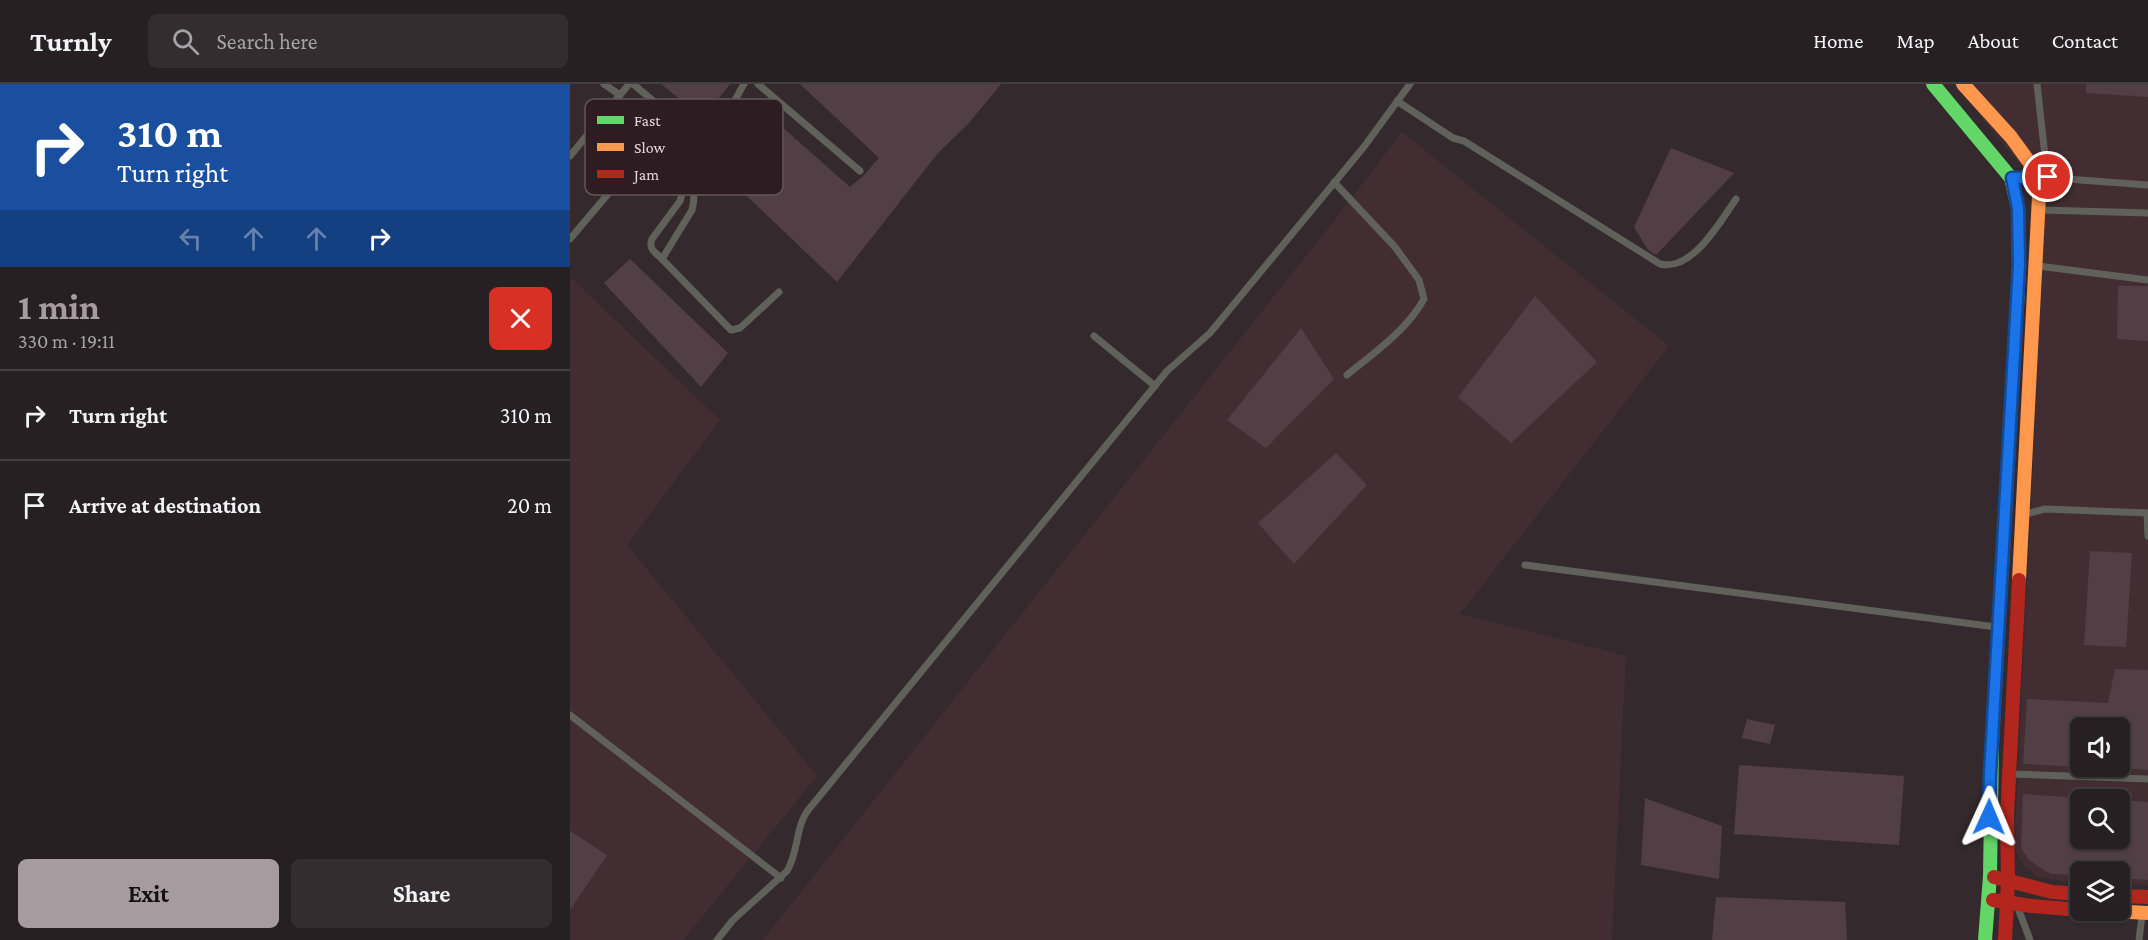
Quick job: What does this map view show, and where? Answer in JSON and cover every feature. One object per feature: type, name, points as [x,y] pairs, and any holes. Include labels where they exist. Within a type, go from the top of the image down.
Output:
[{"type":"main road","points":[[1933,84],[2012,178],[2018,208],[2019,265],[1990,774],[1990,876],[1985,940]]},
{"type":"main road","points":[[1963,84],[2044,177],[2038,209],[2007,816],[2008,881],[2012,902],[2005,940]]},
{"type":"main road","points":[[1990,876],[2052,892],[2070,893]]},
{"type":"main road","points":[[2130,896],[2148,897]]},
{"type":"main road","points":[[1988,900],[2070,909]]},
{"type":"main road","points":[[2130,912],[2145,913]]},
{"type":"lane","points":[[604,84],[618,98],[631,84],[650,99]]},
{"type":"lane","points":[[735,99],[744,84]]},
{"type":"lane","points":[[758,84],[776,99]]},
{"type":"lane","points":[[717,940],[734,920],[781,878],[793,861],[804,814],[1167,371],[1210,333],[1334,182],[1410,84]]},
{"type":"lane","points":[[2037,84],[2044,177]]},
{"type":"lane","points":[[1397,101],[1453,138],[1464,141],[1666,266],[1686,261],[1700,248],[1736,199]]},
{"type":"lane","points":[[783,105],[860,171]]},
{"type":"lane","points":[[570,156],[585,138]]},
{"type":"lane","points":[[2012,178],[2044,177],[2148,185]]},
{"type":"lane","points":[[1334,182],[1395,247],[1419,280],[1424,299],[1414,316],[1347,375]]},
{"type":"lane","points":[[570,239],[607,195]]},
{"type":"lane","points":[[682,195],[680,201],[652,239],[651,249],[731,330],[740,328],[779,292]]},
{"type":"lane","points":[[662,259],[692,210],[693,195]]},
{"type":"lane","points":[[2038,209],[2148,213]]},
{"type":"lane","points":[[2035,266],[2148,280]]},
{"type":"lane","points":[[1095,336],[1155,386]]},
{"type":"lane","points":[[2005,518],[2022,516],[2045,508],[2147,513],[2148,536]]},
{"type":"lane","points":[[1526,565],[1999,627]]},
{"type":"lane","points":[[570,715],[781,878]]},
{"type":"lane","points":[[2010,774],[2148,779]]},
{"type":"lane","points":[[2012,902],[2030,940]]},
{"type":"lane","points":[[2139,940],[2145,913]]},
{"type":"shaded area","points":[[1954,84],[2148,84],[2148,885],[2130,884],[2130,861],[2070,861],[2070,881],[2038,877],[2023,865],[2014,848],[2046,196]]},
{"type":"shaded area","points":[[1402,132],[1669,346],[1460,614],[1626,656],[1612,940],[763,940],[1348,203]]},
{"type":"shaded area","points":[[570,277],[720,420],[627,545],[817,776],[683,940],[570,940]]},
{"type":"building","points":[[661,84],[730,84],[718,99],[680,99]]},
{"type":"building","points":[[800,84],[1001,84],[968,124],[938,153],[837,282],[746,195],[783,195],[783,128],[850,187],[879,158]]},
{"type":"building","points":[[2086,84],[2148,84],[2148,97],[2086,93]]},
{"type":"building","points":[[1671,148],[1734,173],[1656,255],[1648,250],[1634,227]]},
{"type":"building","points":[[630,259],[728,353],[701,387],[604,283]]},
{"type":"building","points":[[2118,286],[2148,286],[2148,341],[2117,339]]},
{"type":"building","points":[[1535,296],[1597,362],[1511,443],[1458,397]]},
{"type":"building","points":[[1301,328],[1334,379],[1266,448],[1227,420]]},
{"type":"building","points":[[1336,453],[1367,485],[1294,564],[1258,523]]},
{"type":"building","points":[[2090,551],[2132,553],[2126,647],[2084,645]]},
{"type":"building","points":[[2115,669],[2148,670],[2148,770],[2130,769],[2130,717],[2070,717],[2070,766],[2023,764],[2027,699],[2108,703]]},
{"type":"building","points":[[1747,719],[1775,725],[1770,744],[1742,738]]},
{"type":"building","points":[[1739,765],[1904,776],[1899,845],[1734,834]]},
{"type":"building","points":[[2023,794],[2070,797],[2070,849],[2130,849],[2130,801],[2148,802],[2148,880],[2130,879],[2130,861],[2070,861],[2070,875],[2051,874],[2029,860],[2021,848]]},
{"type":"building","points":[[1645,798],[1722,826],[1719,879],[1641,865]]},
{"type":"building","points":[[570,831],[607,855],[570,910]]},
{"type":"building","points":[[1716,897],[1845,902],[1847,940],[1712,940]]},
{"type":"traffic: fast","points":[[1933,84],[2011,178],[2018,208],[2017,305]]},
{"type":"traffic: fast","points":[[1985,940],[1990,876],[1992,746]]},
{"type":"traffic: slow","points":[[1963,84],[2011,137],[2040,177],[2019,580]]},
{"type":"traffic: slow","points":[[2130,912],[2148,913]]},
{"type":"traffic: jam","points":[[1992,746],[2017,305]]},
{"type":"traffic: jam","points":[[2005,940],[2008,881],[2007,816],[2019,580]]},
{"type":"traffic: jam","points":[[1994,877],[2052,892],[2070,893]]},
{"type":"traffic: jam","points":[[2130,896],[2148,897]]},
{"type":"traffic: jam","points":[[1993,900],[2070,909]]},
{"type":"route","points":[[1989,817],[2019,265],[2018,208],[2012,178],[2048,177]]}]
